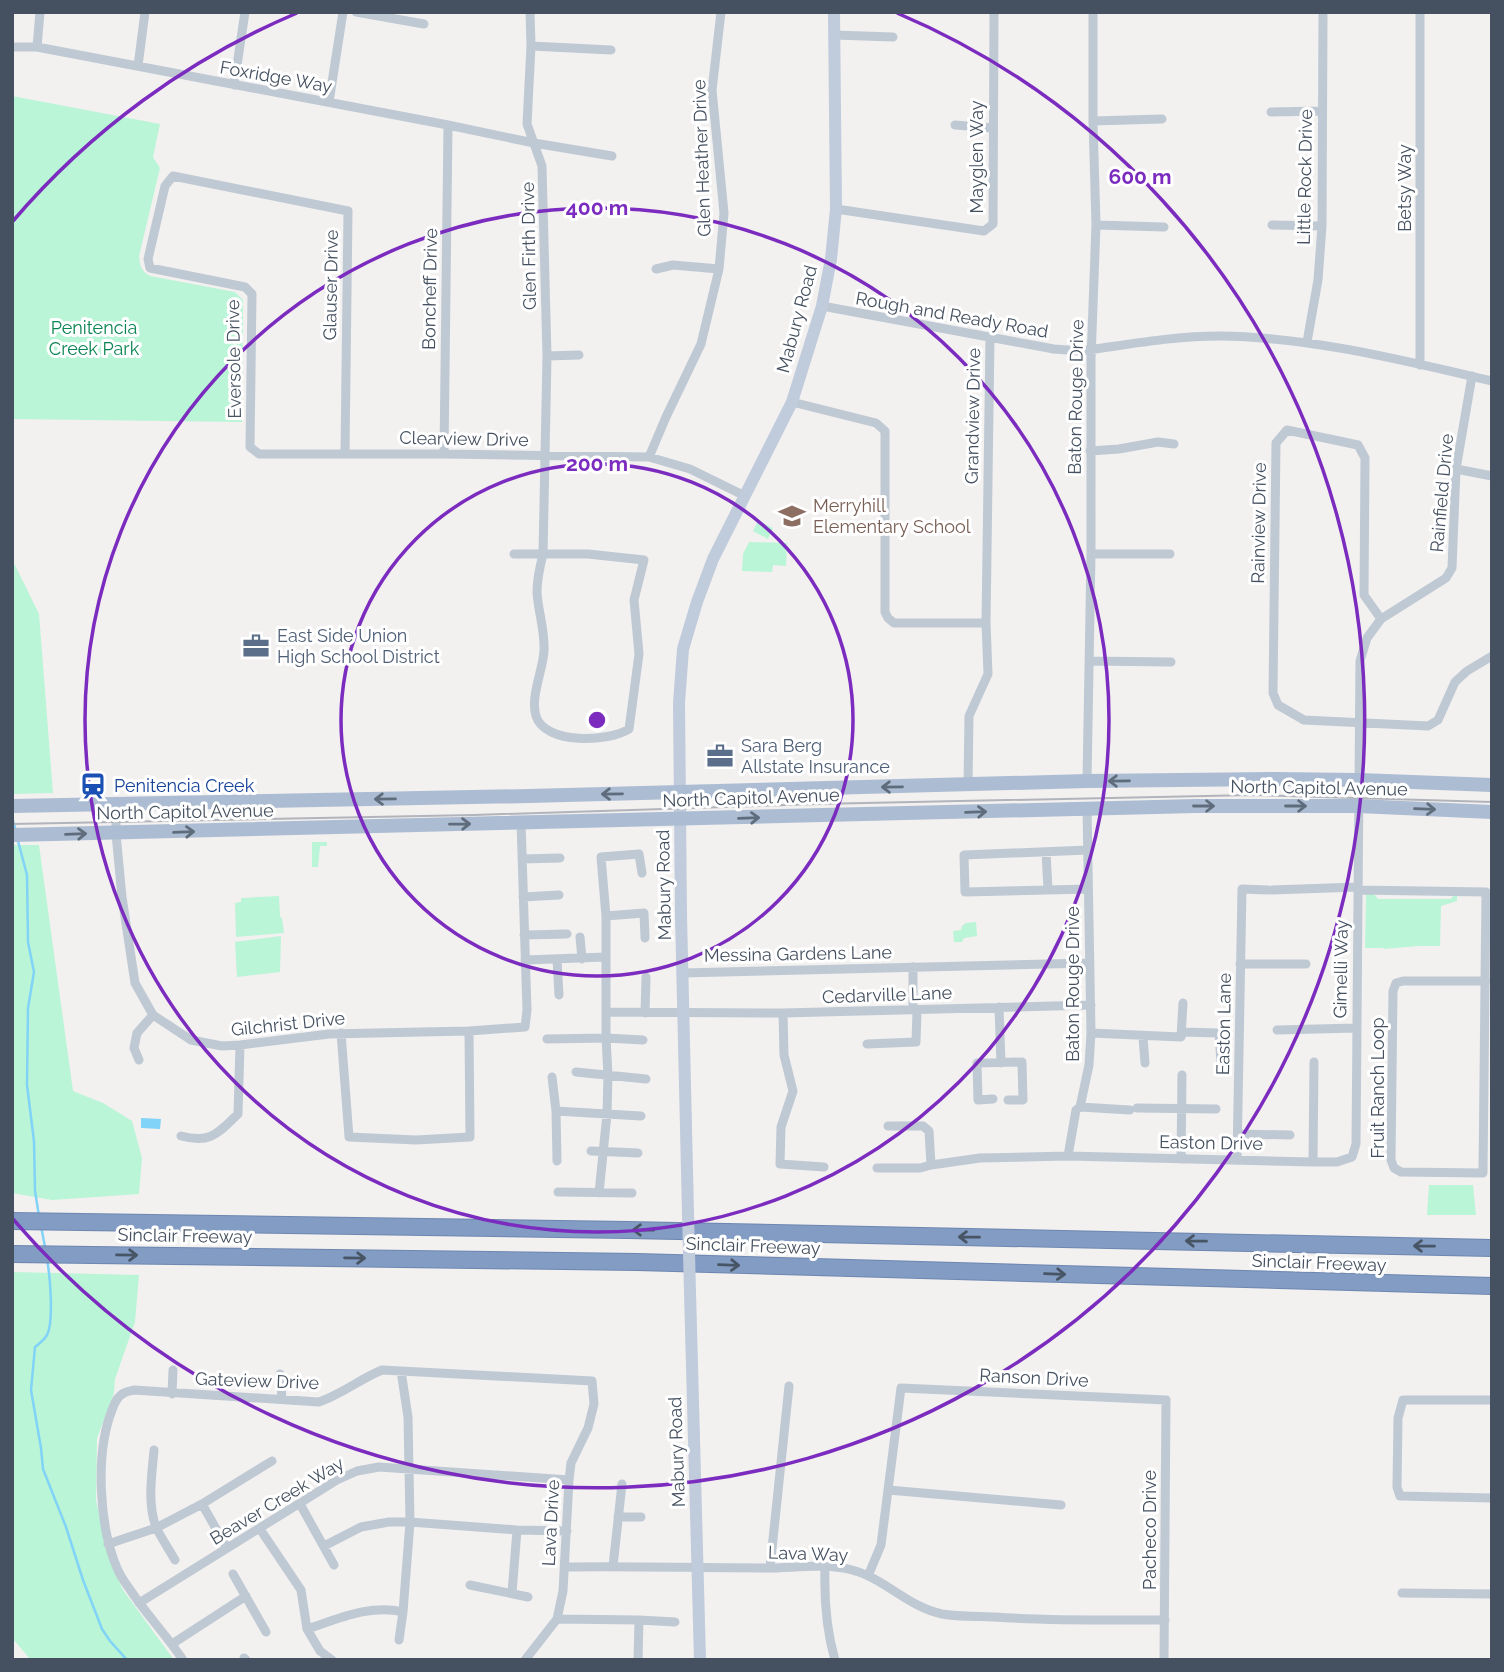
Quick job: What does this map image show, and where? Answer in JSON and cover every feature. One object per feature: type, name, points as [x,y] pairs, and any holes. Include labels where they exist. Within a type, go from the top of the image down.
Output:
[{"type":"highway","name":"Sinclair Freeway","points":[[12,1221],[628,1230],[1492,1248]]},
{"type":"highway","name":"Sinclair Freeway","points":[[13,1254],[636,1262],[1492,1286]]},
{"type":"main road","name":"Mabury Road","points":[[700,1660],[688,1213],[679,703],[684,649],[697,602],[713,559],[792,402],[822,306],[831,259],[836,209],[834,12]]},
{"type":"main road","name":"North Capitol Avenue","points":[[12,806],[1274,779],[1492,785]]},
{"type":"main road","name":"North Capitol Avenue","points":[[12,835],[1195,806],[1358,806],[1492,812]]},
{"type":"street","points":[[37,47],[40,12]]},
{"type":"street","points":[[138,66],[145,12]]},
{"type":"street","points":[[234,85],[245,12]]},
{"type":"street","points":[[329,103],[344,12]]},
{"type":"street","points":[[356,12],[424,24]]},
{"type":"street","name":"Glen Firth Drive","points":[[530,12],[527,124],[542,166],[547,356],[543,554],[537,592],[544,629],[544,654],[537,688],[536,717],[547,730],[583,739],[623,733],[629,729],[638,671],[634,600],[644,560],[588,554],[543,554]]},
{"type":"street","name":"Glen Heather Drive","points":[[649,457],[701,344],[719,269],[724,213],[712,90],[721,12]]},
{"type":"street","name":"Mayglen Way","points":[[836,209],[984,231],[993,224],[994,12]]},
{"type":"street","name":"Baton Rouge Drive","points":[[1087,782],[1090,451],[1096,225],[1093,12]]},
{"type":"street","name":"Little Rock Drive","points":[[1307,342],[1318,279],[1322,226],[1323,12]]},
{"type":"street","name":"Betsy Way","points":[[1420,12],[1420,365]]},
{"type":"street","points":[[834,35],[892,37]]},
{"type":"street","points":[[531,46],[611,50]]},
{"type":"street","name":"Foxridge Way","points":[[12,47],[37,47],[612,156]]},
{"type":"street","points":[[1271,112],[1322,111]]},
{"type":"street","points":[[1093,121],[1161,119]]},
{"type":"street","name":"Boncheff Drive","points":[[444,454],[448,125]]},
{"type":"street","points":[[955,125],[993,128]]},
{"type":"street","name":"Glauser Drive","points":[[173,176],[348,211],[345,453]]},
{"type":"street","name":"Eversole Drive","points":[[173,176],[165,186],[148,259],[150,268],[245,287],[252,295],[250,447],[259,454]]},
{"type":"street","points":[[1096,225],[1164,227]]},
{"type":"street","points":[[1272,225],[1322,226]]},
{"type":"street","points":[[656,269],[673,265],[719,269]]},
{"type":"street","name":"Rough and Ready Road","points":[[822,306],[1073,351],[1169,338],[1216,336],[1307,342],[1492,381]]},
{"type":"street","name":"Grandview Drive","points":[[968,785],[969,716],[988,674],[986,623],[990,338]]},
{"type":"street","points":[[547,356],[579,355]]},
{"type":"street","name":"Rainfield Drive","points":[[1359,780],[1360,661],[1367,638],[1381,619],[1446,578],[1452,568],[1456,469],[1472,376]]},
{"type":"street","points":[[792,402],[876,423],[885,431],[885,612],[888,618],[894,624],[986,623]]},
{"type":"street","name":"Rainview Drive","points":[[1360,724],[1304,720],[1278,705],[1273,693],[1276,443],[1287,430],[1357,445],[1365,458],[1364,595],[1381,619]]},
{"type":"street","points":[[1090,451],[1158,442],[1174,444]]},
{"type":"street","name":"Clearview Drive","points":[[259,454],[649,457],[690,469],[745,496]]},
{"type":"street","points":[[1456,469],[1492,476]]},
{"type":"street","points":[[513,554],[543,554]]},
{"type":"street","points":[[1091,554],[1170,554]]},
{"type":"street","points":[[1360,724],[1428,726],[1438,720],[1455,682],[1466,671],[1492,656]]},
{"type":"street","points":[[1089,661],[1171,662]]},
{"type":"street","name":"Gimelli Way","points":[[1352,1157],[1356,1144],[1359,780]]},
{"type":"street","name":"Gilchrist Drive","points":[[116,805],[122,897],[135,983],[153,1015],[191,1040],[222,1046],[341,1033],[469,1031],[525,1027],[525,960]]},
{"type":"street","name":"Baton Rouge Drive","points":[[1068,1156],[1076,1111],[1080,1107],[1089,1065],[1091,1005],[1087,809]]},
{"type":"street","points":[[521,822],[525,960],[605,957]]},
{"type":"street","points":[[1088,850],[964,855],[965,892],[1088,889]]},
{"type":"street","points":[[1046,852],[1048,890]]},
{"type":"street","points":[[599,1193],[608,1075],[606,916],[601,857],[639,854],[642,873]]},
{"type":"street","points":[[522,859],[560,858]]},
{"type":"street","points":[[1358,888],[1486,892],[1486,981]]},
{"type":"street","name":"Easton Lane","points":[[1237,1159],[1242,890],[1358,888]]},
{"type":"street","points":[[523,897],[559,895]]},
{"type":"street","points":[[606,916],[644,913],[645,938]]},
{"type":"street","points":[[524,935],[567,934]]},
{"type":"street","points":[[580,937],[582,959]]},
{"type":"street","points":[[557,959],[559,995]]},
{"type":"street","name":"Messina Gardens Lane","points":[[683,973],[1090,963]]},
{"type":"street","points":[[1240,964],[1306,964]]},
{"type":"street","name":"Messina Gardens Lane","points":[[867,1044],[916,1042],[913,967]]},
{"type":"street","points":[[645,1013],[646,977]]},
{"type":"street","name":"Fruit Ranch Loop","points":[[1486,981],[1483,1173],[1401,1172],[1394,1168],[1391,1160],[1396,983],[1486,981]]},
{"type":"street","points":[[1090,1033],[1181,1037],[1183,1003]]},
{"type":"street","name":"Cedarville Lane","points":[[607,1012],[783,1013],[1091,1005]]},
{"type":"street","points":[[999,1007],[1001,1063]]},
{"type":"street","points":[[783,1013],[784,1055],[793,1091],[780,1127],[780,1164],[824,1167]]},
{"type":"street","points":[[139,1060],[134,1048],[137,1033],[153,1015]]},
{"type":"street","points":[[1277,1030],[1356,1028]]},
{"type":"street","points":[[341,1033],[349,1137],[416,1140],[470,1137],[469,1031]]},
{"type":"street","points":[[1182,1032],[1219,1032],[1221,1062]]},
{"type":"street","points":[[1143,1037],[1145,1063]]},
{"type":"street","points":[[547,1039],[606,1038],[643,1041]]},
{"type":"street","points":[[181,1136],[192,1139],[214,1137],[239,1114],[240,1045]]},
{"type":"street","points":[[992,1099],[978,1100],[977,1063],[1022,1062],[1023,1100],[1008,1100]]},
{"type":"street","points":[[1313,1162],[1314,1062]]},
{"type":"street","points":[[576,1072],[646,1079]]},
{"type":"street","points":[[1181,1158],[1182,1075]]},
{"type":"street","points":[[552,1077],[557,1161]]},
{"type":"street","points":[[1080,1107],[1216,1110]]},
{"type":"street","points":[[556,1111],[641,1116]]},
{"type":"street","points":[[888,1126],[923,1126],[929,1131],[931,1165]]},
{"type":"street","points":[[1238,1133],[1290,1135]]},
{"type":"street","points":[[591,1151],[638,1153]]},
{"type":"street","name":"Easton Drive","points":[[877,1168],[920,1168],[980,1158],[1068,1156],[1337,1162],[1352,1157]]},
{"type":"street","points":[[558,1192],[632,1193]]},
{"type":"street","points":[[172,1394],[173,1370]]},
{"type":"street","name":"Gateview Drive","points":[[108,1544],[102,1499],[103,1444],[108,1420],[116,1401],[124,1393],[134,1390],[319,1402],[382,1370],[592,1381]]},
{"type":"street","points":[[399,1640],[410,1522],[408,1417],[401,1371]]},
{"type":"street","points":[[280,1374],[282,1399]]},
{"type":"street","name":"Lava Drive","points":[[525,1660],[557,1619],[563,1591],[571,1463],[588,1428],[594,1404],[592,1381]]},
{"type":"street","points":[[770,1568],[789,1386]]},
{"type":"street","name":"Ranson Drive","points":[[888,1490],[901,1388],[1166,1399]]},
{"type":"street","name":"Pacheco Drive","points":[[1164,1660],[1166,1399]]},
{"type":"street","points":[[1492,1401],[1403,1400],[1398,1418],[1397,1487],[1400,1496],[1492,1498]]},
{"type":"street","points":[[154,1450],[151,1487],[153,1515],[156,1528],[175,1560]]},
{"type":"street","points":[[183,1660],[117,1571],[108,1544],[156,1528],[202,1504],[272,1461]]},
{"type":"street","name":"Beaver Creek Way","points":[[139,1603],[337,1480],[357,1471],[379,1467],[569,1480]]},
{"type":"street","points":[[613,1566],[622,1484]]},
{"type":"street","points":[[868,1576],[881,1545],[888,1490],[1062,1505]]},
{"type":"street","points":[[202,1504],[227,1548]]},
{"type":"street","points":[[300,1504],[334,1565]]},
{"type":"street","points":[[618,1517],[641,1517]]},
{"type":"street","points":[[324,1546],[361,1527],[389,1522],[567,1531]]},
{"type":"street","points":[[260,1530],[301,1590],[307,1629],[320,1651],[332,1660]]},
{"type":"street","points":[[512,1593],[517,1530]]},
{"type":"street","name":"Lava Way","points":[[565,1567],[851,1569],[914,1603],[941,1614],[1022,1619],[1165,1620]]},
{"type":"street","points":[[825,1567],[825,1607],[834,1659]]},
{"type":"street","points":[[233,1574],[266,1632]]},
{"type":"street","points":[[470,1584],[528,1597]]},
{"type":"street","points":[[1402,1592],[1492,1594]]},
{"type":"street","points":[[172,1644],[246,1596]]},
{"type":"street","points":[[307,1629],[364,1611],[392,1609],[403,1612]]},
{"type":"street","points":[[557,1619],[676,1622]]},
{"type":"street","points":[[638,1660],[639,1620]]},
{"type":"green space","name":"Penitencia Creek Park","points":[[12,96],[160,124],[153,157],[160,168],[139,256],[141,265],[150,276],[235,292],[243,300],[242,422],[12,419]]},
{"type":"green space","points":[[758,521],[773,528],[768,539],[753,531]]},
{"type":"green space","points":[[749,542],[787,543],[786,566],[773,565],[772,572],[742,571],[743,554]]},
{"type":"green space","points":[[12,559],[39,614],[53,793],[12,794]]},
{"type":"green space","points":[[312,842],[327,842],[327,846],[320,846],[318,867],[312,867]]},
{"type":"green space","points":[[12,845],[39,845],[73,1091],[103,1103],[132,1121],[142,1158],[139,1194],[52,1200],[12,1193]]},
{"type":"green space","points":[[1366,894],[1374,894],[1378,899],[1451,899],[1457,896],[1457,901],[1441,906],[1440,946],[1365,948]]},
{"type":"green space","points":[[279,896],[284,933],[236,937],[235,903],[241,902],[241,898]]},
{"type":"green space","points":[[976,922],[977,936],[954,942],[953,931],[961,930],[966,923]]},
{"type":"green space","points":[[281,936],[280,972],[237,977],[235,942]]},
{"type":"green space","points":[[1429,1185],[1473,1185],[1476,1215],[1427,1215]]},
{"type":"green space","points":[[12,1272],[139,1275],[135,1322],[115,1379],[114,1393],[97,1438],[96,1500],[103,1533],[123,1590],[174,1660],[31,1660],[13,1639]]},
{"type":"water","points":[[141,1118],[161,1119],[160,1129],[141,1128]]},
{"type":"waterway","points":[[12,817],[16,831]]},
{"type":"waterway","points":[[18,841],[27,875],[28,942],[34,972],[28,1008],[27,1085],[39,1216]]},
{"type":"waterway","points":[[41,1226],[45,1247]]},
{"type":"waterway","points":[[47,1260],[51,1310],[49,1329],[47,1335],[35,1347],[31,1390],[43,1469],[102,1629],[127,1660]]},
{"type":"tram line","points":[[12,824],[1252,795],[1492,802]]},
{"type":"place","name":"Merryhill Elementary School","points":[[792,516]]},
{"type":"place","name":"East Side Union High School District","points":[[256,646]]},
{"type":"place","name":"Sara Berg Allstate Insurance","points":[[720,756]]},
{"type":"place","name":"Penitencia Creek","points":[[93,786]]}]
